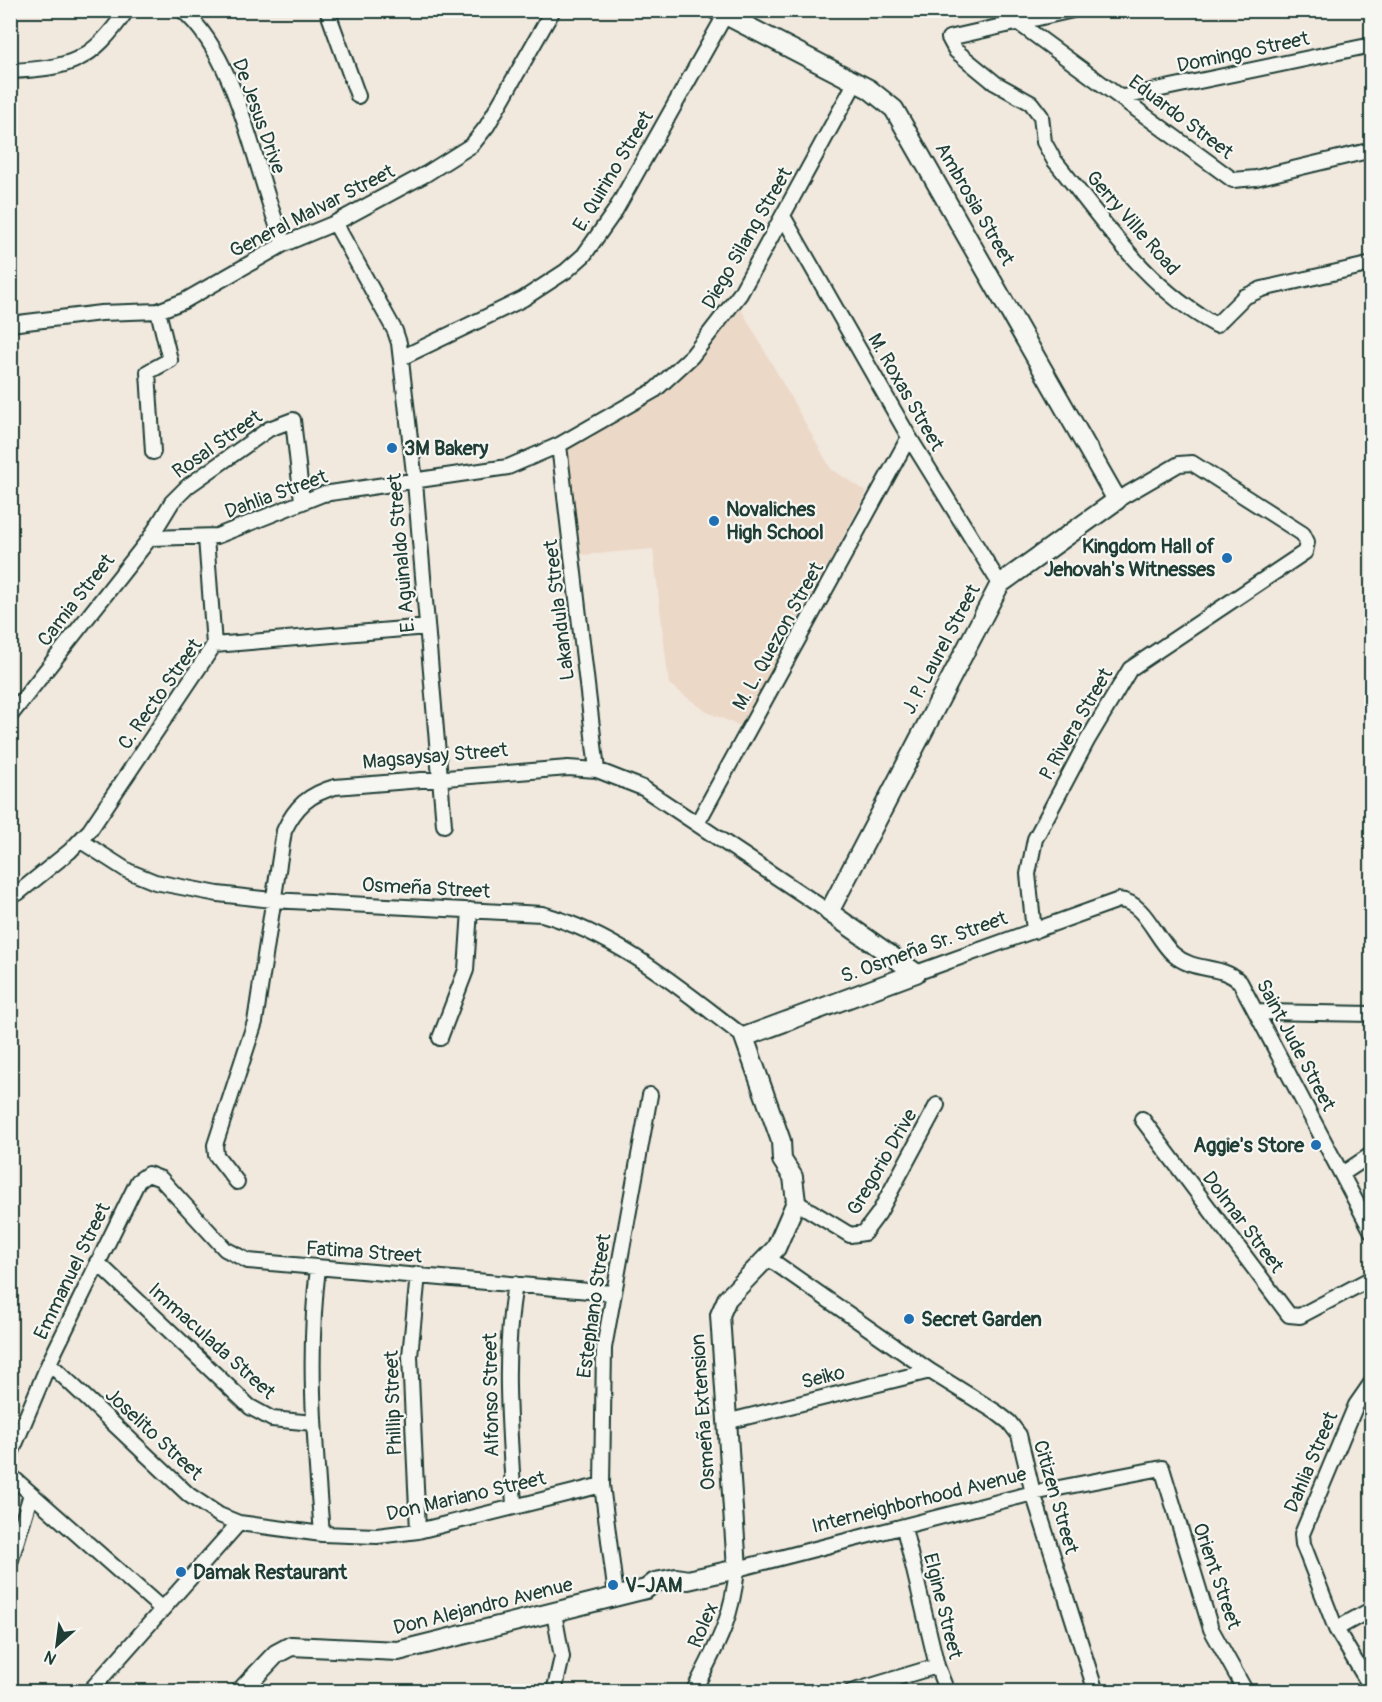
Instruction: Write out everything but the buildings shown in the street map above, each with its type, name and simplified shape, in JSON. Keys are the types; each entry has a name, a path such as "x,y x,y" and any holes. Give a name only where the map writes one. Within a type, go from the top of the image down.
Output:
{"street":[{"path":"10,71 57,67 81,60 98,46 127,10"},
{"name":"De Jesus Drive","path":"182,10 209,42 222,68 239,108 284,244"},
{"path":"327,10 358,96"},
{"name":"General Malvar Street","path":"10,324 101,313 158,311 184,301 284,244 335,223 426,174 472,145 487,126 553,10"},
{"path":"1020,24 1073,10"},
{"name":"Ambrosia Street","path":"720,14 880,96 894,108 1117,500"},
{"name":"E. Quirino Street","path":"401,358 524,299 566,271 584,255 615,211 720,14"},
{"name":"Gerry Ville Road","path":"1020,24 949,38 956,51 995,83 1031,103 1041,116 1044,142 1054,160 1150,277 1190,311 1216,325 1244,297 1262,289 1371,264"},
{"name":"Eduardo Street","path":"1020,24 1123,97 1233,180 1256,178 1371,150"},
{"name":"Domingo Street","path":"1123,97 1371,45"},
{"name":"Diego Silang Street","path":"415,482 508,467 559,445 655,390 692,356 740,294 784,218 855,83"},
{"name":"M. Roxas Street","path":"784,218 909,437 1000,584"},
{"name":"E. Aguinaldo Street","path":"335,223 395,331 401,358 415,482 444,825"},
{"path":"153,452 148,372 170,360 158,311"},
{"name":"Rosal Street","path":"150,538 172,502 188,486 269,429 293,420 302,501"},
{"name":"M. L. Quezon Street","path":"698,822 909,437"},
{"name":"Lakandula Street","path":"559,445 597,770"},
{"name":"J. P. Laurel Street","path":"829,912 1000,584 1117,500 1179,464 1192,463 1304,534 1307,542 1305,552"},
{"name":"Dahlia Street","path":"150,538 206,538 227,532 302,501 339,491 415,482"},
{"name":"Camia Street","path":"10,716 150,538"},
{"path":"206,538 214,645"},
{"name":"P. Rivera Street","path":"1034,931 1028,874 1035,838 1087,741 1130,669 1305,552"},
{"name":"C. Recto Street","path":"18,893 81,841 214,645 427,627"},
{"name":"Magsaysay Street","path":"237,1182 214,1149 255,1022 284,831 297,808 308,798 335,787 568,768 597,770 643,788 698,822 916,973"},
{"name":"Osmeña Street","path":"81,841 128,871 155,882 218,894 272,900 542,914 577,924 632,954 744,1037"},
{"name":"S. Osmeña Sr. Street","path":"744,1037 1119,900"},
{"name":"Saint Jude Street","path":"1119,900 1127,901 1139,909 1158,937 1184,963 1235,977 1257,1012 1371,1232"},
{"path":"440,1038 466,970 470,910"},
{"path":"1257,1012 1371,1014"},
{"name":"Osmeña Extension","path":"737,1569 720,1316 727,1299 768,1258 783,1237 796,1202 791,1170 792,1157 781,1141 744,1037"},
{"name":"Estephano Street","path":"616,1596 602,1485 604,1348 612,1293 650,1095"},
{"name":"Gregorio Drive","path":"796,1202 850,1235 864,1233 879,1213 938,1105"},
{"name":"Dolmar Street","path":"1142,1119 1286,1313 1292,1317 1300,1316 1371,1278"},
{"path":"1342,1174 1371,1155"},
{"name":"Fatima Street","path":"148,1174 162,1179 225,1249 248,1262 418,1274 612,1293"},
{"name":"Emmanuel Street","path":"10,1456 97,1262 138,1181 148,1174"},
{"name":"Citizen Street","path":"768,1258 930,1371 1009,1422 1019,1435 1033,1493 1096,1692"},
{"name":"Immaculada Street","path":"97,1262 250,1407 272,1419 313,1423"},
{"path":"318,1268 310,1340 313,1423 322,1534"},
{"name":"Phillip Street","path":"418,1274 410,1356 418,1531"},
{"name":"Alfonso Street","path":"514,1506 506,1365 507,1337 515,1284"},
{"name":"Joselito Street","path":"50,1363 189,1495 219,1515 239,1523"},
{"name":"Seiko","path":"726,1422 930,1371"},
{"name":"Dahlia Street","path":"1371,1382 1356,1405 1302,1534 1303,1544 1336,1629 1371,1687"},
{"name":"Interneighborhood Avenue","path":"646,1589 657,1592 678,1587 688,1580 904,1528 1033,1493 1162,1468"},
{"name":"Orient Street","path":"1162,1468 1211,1629 1246,1692"},
{"path":"10,1475 162,1609"},
{"name":"Don Mariano Street","path":"239,1523 322,1534 377,1536 418,1531 602,1485"},
{"path":"10,1563 31,1494"},
{"path":"89,1692 239,1523"},
{"name":"Elgine Street","path":"904,1528 937,1666 947,1692"},
{"name":"Rolex","path":"693,1692 723,1632 734,1602 737,1569"},
{"name":"Don Alejandro Avenue","path":"240,1692 284,1648 299,1646 398,1651 646,1589"},
{"path":"1336,1629 1371,1608"},
{"path":"554,1613 562,1657 554,1692"},
{"path":"851,1692 937,1666"}],"shaded area":[{"name":"Novaliches High School","path":"741,309 831,469 867,492 742,727 707,712 669,684 653,549 581,555 568,448 695,361"}],"place":[{"name":"3M Bakery","path":"392,448"},
{"name":"Novaliches High School","path":"714,521"},
{"name":"Kingdom Hall of Jehovah's Witnesses","path":"1227,558"},
{"name":"Aggie's Store","path":"1316,1145"},
{"name":"Secret Garden","path":"909,1319"},
{"name":"Damak Restaurant","path":"181,1572"},
{"name":"V-JAM","path":"613,1585"}]}
